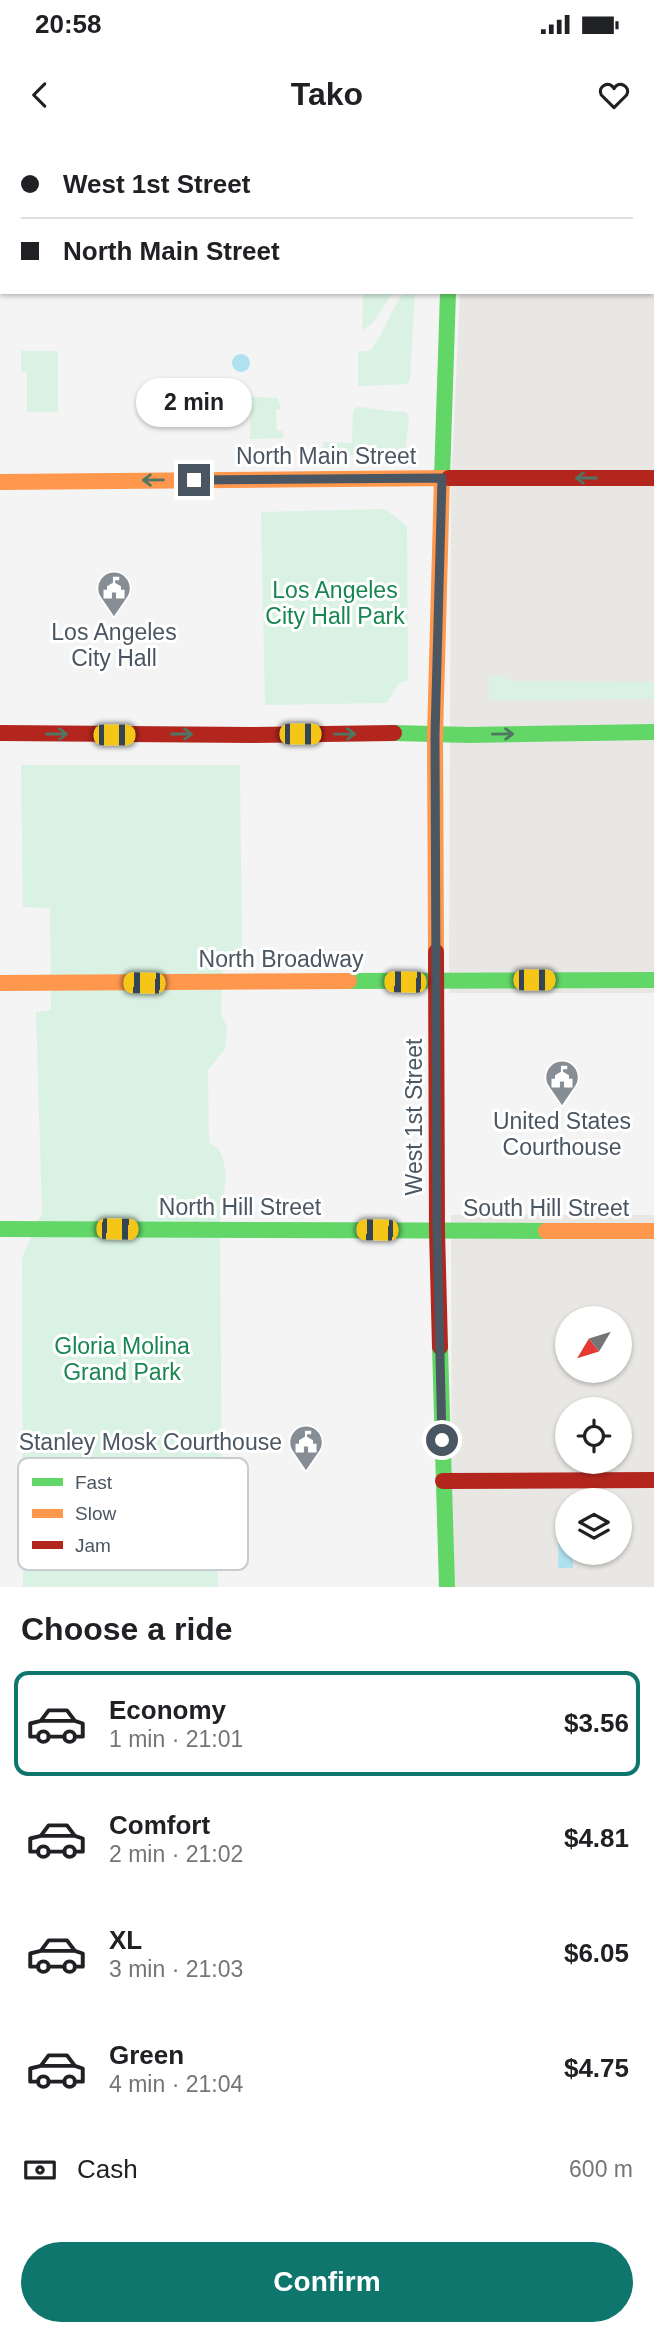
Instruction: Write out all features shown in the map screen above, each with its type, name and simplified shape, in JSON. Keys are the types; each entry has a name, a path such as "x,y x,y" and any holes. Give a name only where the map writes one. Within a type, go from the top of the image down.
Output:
{"main road":[{"name":"West 1st Street","path":"447,1587 437,1231 435,735 449,294"},
{"name":"North Main Street","path":"0,482 654,478"},
{"path":"0,733 435,735 654,732"},
{"name":"North Broadway","path":"0,983 654,980"},
{"name":"North Hill Street","path":"0,1229 242,1228 437,1231"},
{"name":"South Hill Street","path":"437,1231 654,1231"},
{"path":"443,1480 654,1480"}],"shaded area":[{"path":"460,294 654,294 654,993 449,993 451,487"},
{"path":"451,1215 654,1215 654,1587 452,1587"}],"green space":[{"path":"363,294 392,294 372,324 362,330"},
{"path":"403,294 415,294 410,380 407,384 358,386 358,352 371,350"},
{"path":"21,351 58,351 58,412 27,412 27,372 21,371"},
{"path":"251,397 278,398 281,409 276,409 277,431 283,431 283,438 250,439"},
{"path":"357,407 405,412 409,416 406,447 397,455 323,455 323,442 352,443 353,411"},
{"name":"Los Angeles City Hall Park","path":"385,509 407,526 408,680 399,683 387,703 265,705 261,512"},
{"path":"489,676 506,676 507,681 652,682 654,699 489,700"},
{"name":"Gloria Molina Grand Park","path":"21,765 240,765 242,957 223,958 221,1013 227,1028 225,1049 208,1070 209,1142 221,1154 225,1176 220,1204 222,1458 23,1458 22,1258 42,1213 36,1012 51,1010 50,908 23,907"},
{"name":"Gloria Molina Grand Park","path":"23,1570 218,1570 218,1587 23,1587"}],"water":[{"path":"241,354 247,357 250,363 247,369 241,372 235,369 232,363 235,357"},
{"path":"558,1565 573,1565 573,1568 558,1568"}],"traffic: fast":[{"path":"442,478 448,294"},
{"path":"394,733 469,735 654,732"},
{"path":"349,981 654,980"},
{"path":"0,1229 546,1231"},
{"path":"440,1347 447,1587"}],"traffic: slow":[{"path":"436,952 435,735 442,478"},
{"path":"0,482 449,478"},
{"path":"0,983 349,981"},
{"path":"546,1231 654,1231"}],"traffic: jam":[{"path":"449,478 654,478"},
{"path":"0,733 394,733"},
{"path":"436,952 440,1347"},
{"path":"443,1481 654,1480"}],"place":[{"name":"Los Angeles City Hall","path":"114,618"},
{"name":"United States Courthouse","path":"562,1107"},
{"name":"Stanley Mosk Courthouse","path":"306,1472"}],"route":[{"path":"194,480 442,478 435,735 438,956 437,1231 442,1440"}]}
